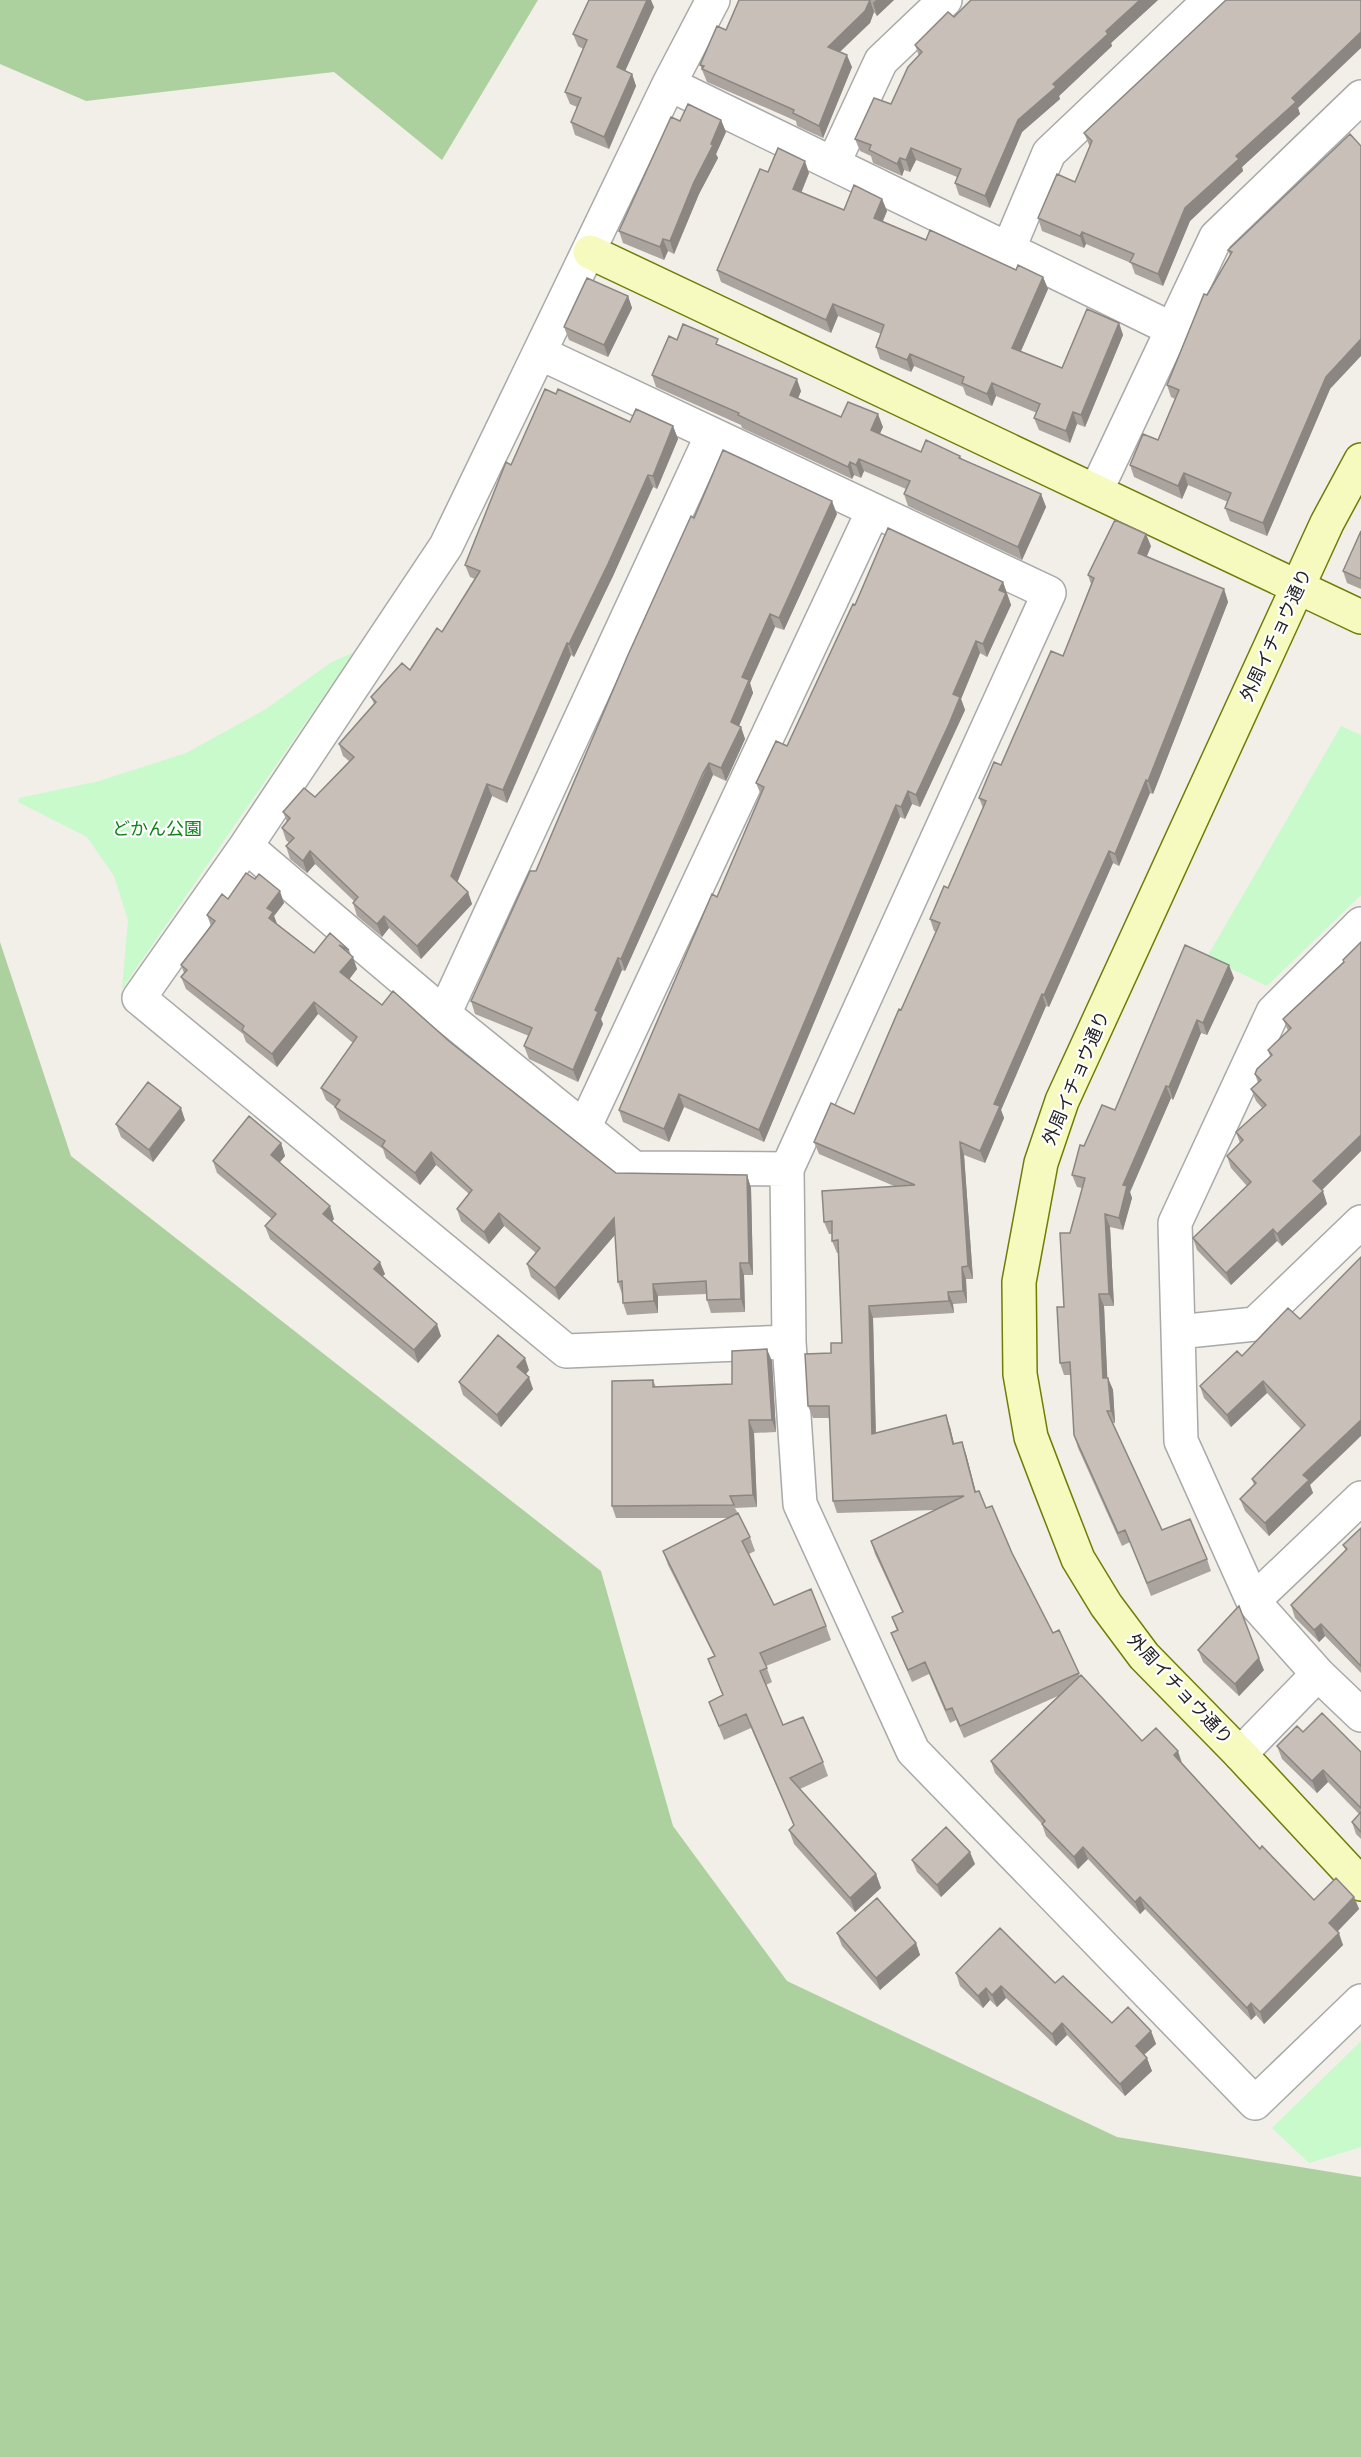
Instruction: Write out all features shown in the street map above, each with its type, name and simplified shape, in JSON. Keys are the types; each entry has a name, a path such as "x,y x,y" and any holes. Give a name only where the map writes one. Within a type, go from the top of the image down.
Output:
{"street":[{"path":"713,0 669,84 590,252 446,546 246,846 139,998 566,1351 789,1342"},
{"path":"833,164 881,61 945,0"},
{"path":"1008,250 1049,153 1210,0"},
{"path":"669,84 1172,329"},
{"path":"1096,491 1216,237 1361,97"},
{"path":"590,252 1361,617"},
{"path":"540,353 1049,593 787,1169 789,1342 800,1504 914,1751 1254,2103 1361,2001"},
{"path":"444,1014 712,435"},
{"name":"外周イチョウ通り","path":"1361,460 1327,523 1062,1101 1041,1163 1019,1282 1020,1374 1031,1437 1078,1558 1106,1605 1144,1656 1240,1754 1361,1884"},
{"path":"584,1128 873,511"},
{"path":"246,846 444,1014 634,1168 787,1169"},
{"path":"1361,924 1273,1012 1175,1223 1181,1441 1253,1601 1318,1674 1361,1715"},
{"path":"1178,1332 1255,1323 1361,1222"},
{"path":"1253,1601 1361,1498"},
{"path":"1240,1754 1318,1674"}],"green space":[{"path":"0,0 538,0 442,160 334,72 86,101 0,64"},
{"name":"どかん公園","path":"354,652 122,989 128,920 114,876 87,837 18,802 19,798 99,781 186,753 266,709 330,663"},
{"path":"1341,726 1361,735 1361,895 1267,986 1207,957"},
{"path":"0,942 71,1156 601,1571 673,1826 787,1981 1117,2137 1361,2177 1361,2457 0,2457"},
{"path":"1361,2041 1361,2147 1309,2163 1272,2128"}],"building":[{"path":"589,0 647,0 617,67 632,74 604,137 571,122 581,98 565,92 587,40 573,34"},
{"path":"739,0 870,0 865,11 828,47 847,55 819,126 793,113 794,110 702,69 704,66 700,65 717,26 726,30"},
{"path":"971,0 1140,0 1106,31 1108,34 1053,84 1056,87 1018,120 985,196 955,183 961,169 911,148 906,160 900,158 897,164 869,150 871,145 855,139 874,98 891,104 908,67 922,52 915,45 948,12 954,17"},
{"path":"1226,0 1361,0 1361,32 1292,98 1296,102 1236,156 1239,159 1185,208 1158,274 1130,262 1134,254 1082,232 1080,236 1038,218 1057,174 1075,182 1092,141 1084,133"},
{"path":"688,104 721,120 711,144 713,145 694,182 670,241 663,239 660,247 619,231 671,117 680,121"},
{"path":"1350,134 1361,146 1361,339 1326,377 1263,523 1225,508 1231,493 1184,473 1178,486 1130,465 1143,434 1158,440 1179,390 1167,385 1204,294 1207,295 1232,252 1228,250"},
{"path":"778,148 805,161 793,189 844,210 854,185 882,199 874,218 926,240 930,230 1016,270 1018,265 1043,277 1012,348 1062,368 1087,309 1119,323 1081,415 1073,412 1066,431 1034,418 1040,404 992,383 987,394 962,383 964,377 910,354 907,360 876,347 884,325 833,304 826,320 717,270 760,169 768,172"},
{"path":"587,278 628,296 604,345 564,327"},
{"path":"683,324 718,339 716,344 797,379 790,395 841,417 848,402 878,414 871,430 921,452 926,440 960,456 959,458 1041,494 1018,547 904,494 910,481 859,459 856,465 850,462 848,467 738,415 739,413 652,375 669,336 677,340"},
{"path":"545,389 556,394 558,389 630,422 636,409 673,426 653,476 648,475 608,564 569,644 567,643 503,790 487,784 451,876 468,892 417,946 384,916 377,924 353,903 358,897 310,851 303,861 286,846 294,838 282,828 290,818 283,812 304,788 315,797 354,757 339,744 376,702 371,697 402,663 410,670 437,628 442,632 480,571 465,565 506,462 511,465"},
{"path":"723,450 832,501 779,618 770,614 742,677 749,680 731,722 741,727 721,768 709,763 703,773 621,959 618,958 595,1010 598,1012 573,1070 524,1046 532,1028 471,1001 530,871 536,871 628,655 691,516 694,518"},
{"path":"1115,520 1146,534 1138,553 1224,589 1148,781 1146,780 1115,854 1109,851 1044,995 1042,994 994,1104 1000,1106 980,1151 960,1142 968,1266 962,1267 963,1291 948,1292 949,1301 869,1306 872,1434 946,1415 953,1444 962,1442 975,1492 979,1491 986,1508 992,1506 1012,1553 1053,1633 1059,1630 1079,1673 960,1726 952,1708 946,1710 925,1662 908,1670 891,1633 898,1630 892,1617 903,1612 871,1541 964,1496 833,1501 829,1406 808,1406 805,1354 831,1353 831,1343 842,1343 838,1240 832,1241 832,1221 824,1222 822,1191 915,1185 814,1142 831,1103 854,1114 899,1009 901,1010 940,923 930,919 944,886 948,888 986,801 979,798 994,762 1001,765 1051,651 1063,656 1094,578 1088,575"},
{"path":"888,528 1003,582 999,590 1006,593 983,644 976,641 953,694 960,697 916,795 908,791 901,807 896,805 759,1130 679,1094 664,1129 619,1110 712,894 717,897 764,787 756,783 776,741 787,746 853,604 855,605"},
{"path":"1361,531 1361,579 1343,571"},
{"path":"246,873 255,879 259,874 280,891 267,908 273,912 269,918 314,953 330,933 349,950 339,945 353,957 340,972 382,1005 393,991 450,1042 616,1173 747,1175 749,1263 740,1263 741,1299 707,1300 706,1281 653,1284 654,1301 623,1303 622,1281 618,1282 614,1218 555,1288 527,1264 540,1248 499,1213 484,1232 457,1209 472,1190 431,1152 415,1173 382,1146 385,1141 335,1107 340,1100 321,1088 357,1037 314,1002 272,1054 242,1030 244,1026 181,977 187,970 181,965 215,921 207,915 222,894 228,899"},
{"path":"1361,942 1361,1135 1313,1181 1323,1191 1277,1234 1273,1229 1226,1273 1193,1238 1251,1182 1227,1156 1243,1140 1236,1132 1266,1105 1251,1089 1261,1080 1255,1074 1257,1069 1272,1055 1268,1050 1291,1028 1283,1019 1344,962 1343,960"},
{"path":"1185,945 1229,965 1203,1023 1197,1020 1169,1087 1166,1086 1123,1185 1127,1186 1119,1218 1105,1214 1109,1294 1099,1294 1103,1378 1108,1378 1111,1411 1107,1411 1162,1530 1190,1519 1207,1559 1147,1583 1125,1530 1118,1533 1074,1435 1070,1362 1060,1363 1057,1307 1064,1307 1060,1233 1070,1233 1085,1178 1072,1175 1080,1145 1084,1146 1102,1105 1115,1110"},
{"path":"148,1082 181,1108 149,1150 116,1124"},
{"path":"249,1116 281,1143 271,1155 330,1206 323,1214 380,1262 374,1269 437,1324 414,1350 265,1226 276,1214 213,1161"},
{"path":"1361,1257 1361,1420 1303,1475 1309,1480 1265,1523 1240,1499 1256,1483 1252,1479 1305,1425 1263,1381 1227,1415 1200,1386 1237,1351 1242,1356 1288,1308 1300,1319"},
{"path":"498,1335 525,1358 517,1367 529,1377 497,1415 459,1382"},
{"path":"767,1349 772,1420 749,1420 753,1495 730,1496 734,1505 612,1506 612,1381 653,1380 653,1387 732,1384 732,1351"},
{"path":"738,1513 750,1537 742,1541 774,1605 811,1589 826,1626 760,1653 767,1668 760,1671 783,1725 803,1717 823,1762 790,1778 876,1874 850,1898 789,1830 794,1825 746,1714 719,1726 709,1702 723,1695 708,1659 715,1656 663,1551"},
{"path":"1361,1528 1361,1666 1321,1624 1314,1630 1291,1605 1347,1549 1343,1545"},
{"path":"1239,1606 1259,1658 1235,1684 1198,1650"},
{"path":"1081,1675 1142,1741 1156,1728 1178,1751 1174,1755 1260,1849 1262,1846 1314,1900 1336,1878 1354,1897 1329,1923 1339,1933 1260,2012 1251,2003 1247,2008 1140,1897 1135,1902 1083,1847 1074,1857 1042,1824 1045,1821 991,1761"},
{"path":"1322,1713 1361,1752 1361,1808 1323,1770 1312,1781 1277,1746 1297,1726 1303,1732"},
{"path":"1361,1812 1361,1832 1352,1822"},
{"path":"946,1827 970,1852 937,1885 912,1860"},
{"path":"877,1898 916,1943 876,1978 837,1933"},
{"path":"1000,1928 1055,1983 1063,1976 1112,2023 1128,2007 1151,2031 1136,2046 1147,2058 1120,2084 1062,2023 1052,2034 1001,1986 992,1995 986,1988 978,1996 956,1973"}]}
